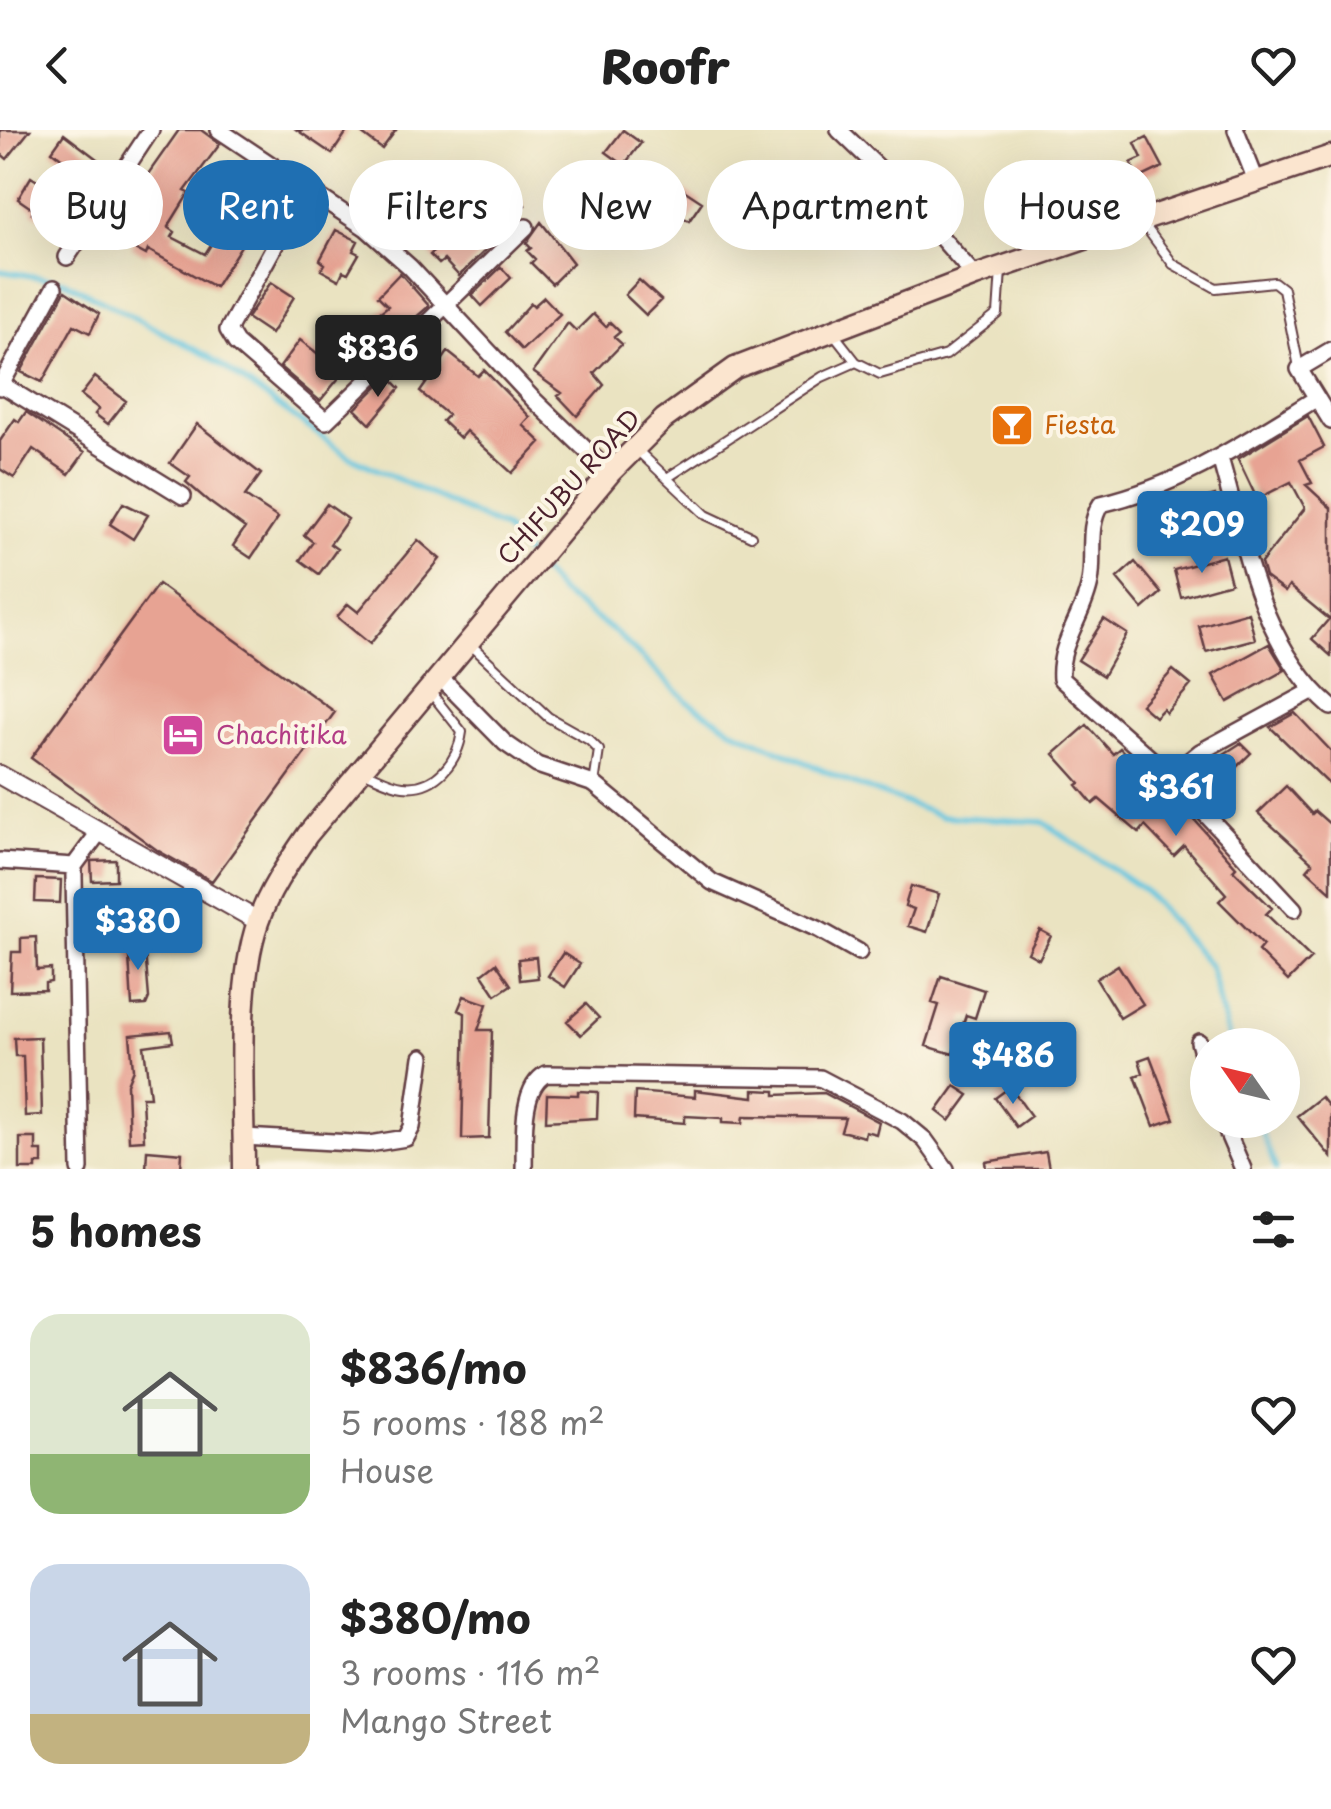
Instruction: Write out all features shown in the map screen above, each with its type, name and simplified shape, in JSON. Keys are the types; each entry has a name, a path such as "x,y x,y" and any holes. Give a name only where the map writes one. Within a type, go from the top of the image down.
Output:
{"main road":[{"name":"CHIFUBU ROAD","path":"1156,217 1331,156"},
{"name":"CHIFUBU ROAD","path":"244,1169 247,983 258,921 298,848 610,473 664,419 735,368 975,276 1057,250"}],"street":[{"path":"67,257 151,130"},
{"path":"219,130 262,160"},
{"path":"839,130 888,178 975,276"},
{"path":"1236,130 1256,183"},
{"path":"329,205 366,228 446,304 532,399 610,473"},
{"path":"273,250 228,330 311,412 326,420 526,227"},
{"path":"54,288 2,378 183,496"},
{"path":"1331,350 1299,368 1331,422"},
{"path":"1294,909 1170,776 1061,679 1060,660 1090,583 1093,516 1101,504 1166,486 1317,398"},
{"path":"1220,458 1258,594 1312,691 1331,707"},
{"path":"435,685 537,766 594,784 712,882 858,952"},
{"path":"1170,776 1244,726 1312,691"},
{"path":"0,775 258,921"},
{"path":"80,1169 74,866 100,832"},
{"path":"0,861 74,866"},
{"path":"244,1136 369,1144 406,1138 412,1127 422,1057"},
{"path":"524,1169 530,1092 536,1079 546,1074 833,1081 902,1121 925,1140 946,1169"},
{"path":"1230,1138 1243,1169"}],"lane":[{"path":"1156,241 1173,264 1216,288 1274,282 1283,289 1299,368"},
{"path":"831,331 856,362 880,374 946,356 998,314 1002,268"},
{"path":"670,476 822,377 856,362"},
{"path":"634,448 670,476 706,515 751,536"},
{"path":"468,642 548,718 590,740 598,750 594,784"},
{"path":"361,771 401,786 425,785 446,769 460,751 462,732 435,685"}],"building":[{"path":"0,130 30,130 7,159 0,153"},
{"path":"179,130 201,130 220,144 208,160 183,160 183,203 168,227 175,232 172,237 183,243 183,250 205,254 208,250 238,250 215,287 148,250 163,250 163,160 158,160"},
{"path":"297,130 348,130 332,154"},
{"path":"357,130 396,130 382,149"},
{"path":"623,130 641,143 628,160 617,160 606,152"},
{"path":"64,134 97,159 64,160 52,151"},
{"path":"1147,137 1163,167 1156,170 1156,160 1138,160 1142,158 1135,143"},
{"path":"30,179 30,207 18,199"},
{"path":"687,192 702,202 687,220"},
{"path":"541,222 543,250 563,250 573,263 552,284 531,263 535,259 527,251 531,248 526,243"},
{"path":"336,230 349,236 349,250 359,254 339,280 321,270 325,264 320,260 329,250"},
{"path":"435,250 486,250 459,276 444,260 439,264 430,255"},
{"path":"501,267 511,278 482,306 472,295"},
{"path":"400,273 429,306 391,339 374,317 388,306 378,296"},
{"path":"639,280 661,300 646,315 625,295"},
{"path":"271,282 294,297 271,334 247,318"},
{"path":"65,291 99,314 90,333 74,325 42,382 21,372"},
{"path":"544,297 560,314 522,350 505,332 531,303 534,306"},
{"path":"593,314 606,327 610,322 620,332 614,337 622,344 594,373 604,385 577,416 558,396 562,393 533,372 568,323 576,331"},
{"path":"300,340 343,373 320,401 280,367"},
{"path":"448,352 478,376 484,370 530,417 523,425 541,442 512,473 466,431 460,438 442,421 448,415 420,392"},
{"path":"388,376 400,388 370,424 355,409"},
{"path":"95,377 126,401 108,424 95,414 99,409 81,395"},
{"path":"26,412 85,452 69,474 33,449 14,478 0,469 0,441 15,419 19,422"},
{"path":"1308,416 1324,447 1300,460 1312,483 1306,485 1331,508 1331,656 1312,639 1329,619 1289,586 1285,592 1265,577 1261,563 1305,508 1291,482 1257,499 1238,459"},
{"path":"197,424 261,474 245,496 278,518 251,558 233,546 245,528 186,482 190,477 170,463"},
{"path":"1215,495 1222,522 1173,536 1166,509"},
{"path":"123,503 148,515 133,539 110,524"},
{"path":"327,504 348,519 330,544 337,549 319,574 300,560 313,542 304,535"},
{"path":"418,540 440,559 370,644 337,617 348,604 358,612"},
{"path":"1224,556 1231,583 1181,597 1174,570"},
{"path":"1135,562 1161,593 1143,609 1117,578"},
{"name":"Chachitika","path":"158,584 335,712 212,881 157,850 31,758"},
{"path":"1248,612 1255,639 1206,652 1199,626"},
{"path":"1104,619 1127,634 1103,676 1078,660"},
{"path":"1269,644 1285,670 1228,702 1213,675"},
{"path":"1173,670 1191,685 1166,713 1163,709 1155,717 1141,705"},
{"path":"1295,713 1331,751 1331,786 1270,727"},
{"path":"1087,725 1113,754 1120,748 1136,767 1131,772 1179,813 1184,808 1236,867 1233,870 1272,908 1266,914 1311,958 1288,981 1258,951 1263,945 1219,901 1226,894 1184,846 1174,856 1145,826 1139,833 1099,799 1093,804 1077,785 1080,783 1054,754"},
{"path":"1241,743 1251,753 1219,784 1202,768"},
{"path":"1286,786 1312,814 1315,811 1331,825 1331,892 1307,870 1313,863 1258,813"},
{"path":"116,860 116,880 92,881 91,861"},
{"path":"36,879 61,880 60,903 35,902"},
{"path":"911,886 939,894 927,932 908,926 914,909 905,906"},
{"path":"1040,930 1051,936 1039,959 1028,953"},
{"path":"36,937 37,970 51,969 51,982 45,983 45,990 10,991 12,952 21,952 21,938"},
{"path":"144,939 149,998 146,1005 132,1006 128,940"},
{"path":"563,953 580,964 565,987 548,976"},
{"path":"536,957 538,978 520,980 518,959"},
{"path":"496,963 511,985 496,995 482,974"},
{"path":"1118,965 1143,1004 1120,1018 1096,979"},
{"path":"941,976 984,990 975,1018 966,1015 953,1054 926,1046 939,1005 932,1003"},
{"path":"464,996 487,1004 478,1030 492,1030 489,1138 462,1139 465,1013 458,1010"},
{"path":"586,1004 599,1018 581,1035 567,1021"},
{"path":"171,1031 173,1042 144,1046 150,1097 142,1097 144,1140 129,1141 127,1084 133,1069 130,1035"},
{"path":"40,1037 42,1115 25,1116 23,1056 15,1056 14,1038"},
{"path":"1150,1056 1174,1119 1154,1126 1135,1076 1143,1073 1139,1060"},
{"path":"955,1086 969,1095 950,1121 937,1111"},
{"path":"1010,1087 1031,1116 1016,1127 995,1098"},
{"path":"695,1090 754,1097 754,1090 775,1091 775,1095 824,1093 879,1122 876,1134 865,1131 864,1137 841,1131 845,1118 744,1116 743,1123 685,1116 685,1123 634,1119 635,1092 695,1097"},
{"path":"578,1091 598,1092 597,1118 546,1121 547,1094 578,1095"},
{"path":"1321,1097 1331,1109 1331,1157 1300,1120 1300,1114"},
{"path":"20,1138 36,1138 42,1164 36,1164 36,1169 20,1169"},
{"path":"147,1150 182,1153 181,1169 146,1169"},
{"path":"1046,1152 1049,1169 987,1169 986,1162"}],"waterway":[{"path":"0,271 64,281 208,356 350,457 503,528 531,560"},
{"path":"538,568 559,592 616,633 687,701 735,731 849,782 941,816 1043,822 1145,891 1210,966 1226,1028"},
{"path":"1264,1138 1276,1169"}],"place":[{"name":"Fiesta","path":"1012,425"},
{"name":"Chachitika","path":"183,735"}]}
